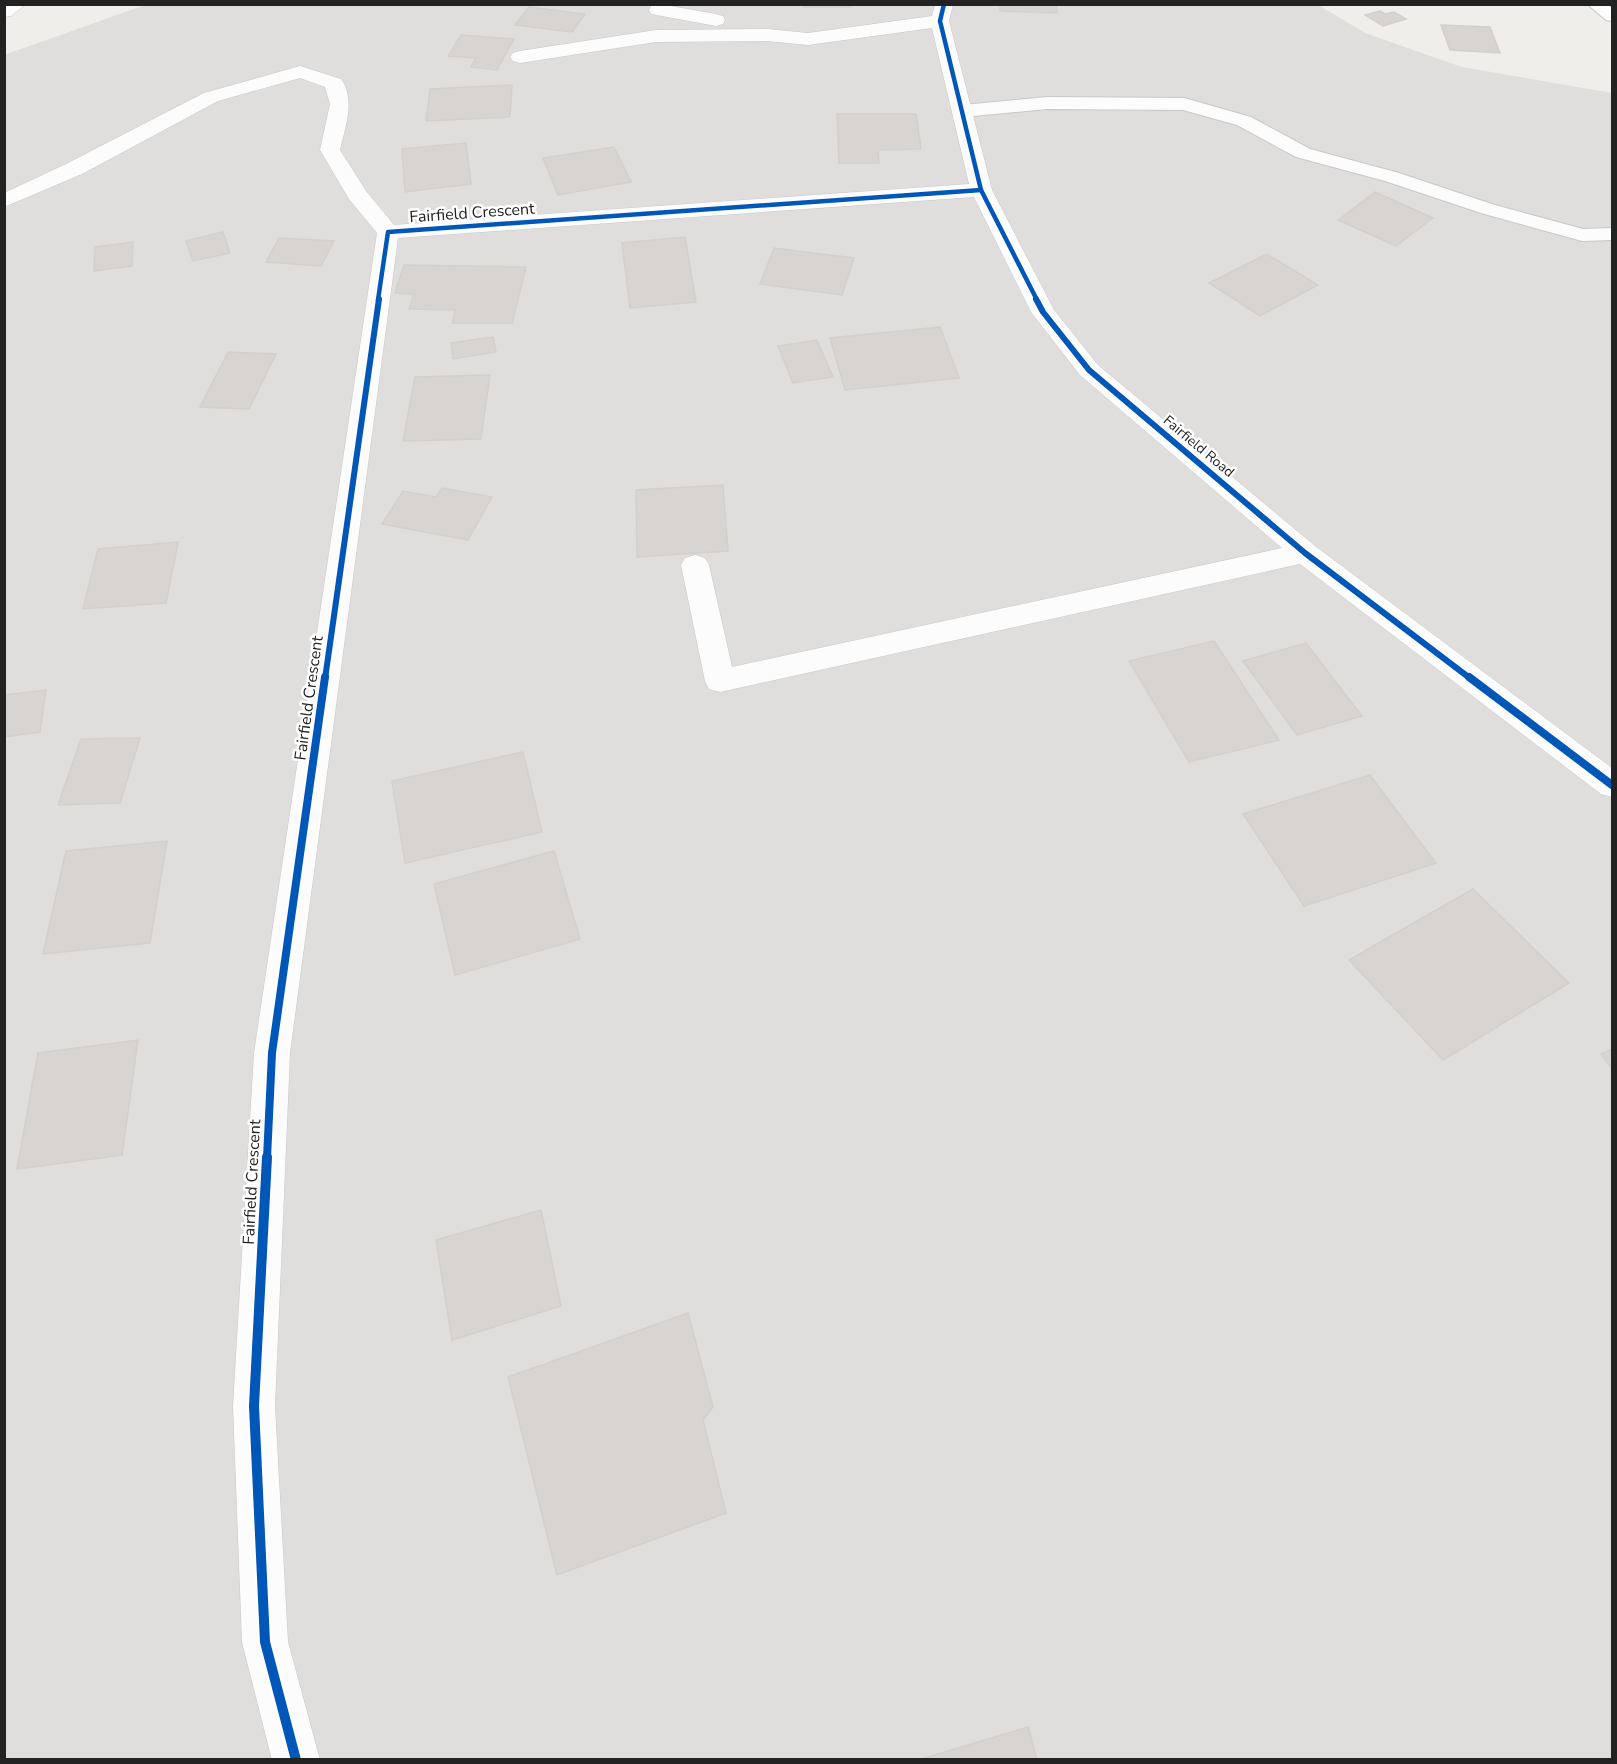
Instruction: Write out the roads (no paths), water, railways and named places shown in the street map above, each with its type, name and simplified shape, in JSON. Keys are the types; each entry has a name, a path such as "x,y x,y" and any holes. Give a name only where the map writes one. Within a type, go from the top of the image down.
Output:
{"street":[{"path":"4,12 17,4"},
{"path":"658,10 717,21 767,35"},
{"path":"520,57 656,36 767,35 808,39 942,13"},
{"name":"Fairfield Road","path":"942,13 981,190 1042,312 1089,370 1305,553 1612,785"},
{"path":"4,201 74,169 211,97 300,72 334,83 340,104 330,150 357,194 388,232"},
{"name":"Fairfield Crescent","path":"296,1760 265,1642 254,1406 272,1053 388,232 981,190"},
{"path":"695,565 720,681 1305,553"}],"lane":[{"path":"1595,4 1612,16"},
{"path":"963,111 1047,103 1184,104 1244,121 1303,153 1392,177 1582,235 1612,234"}]}
